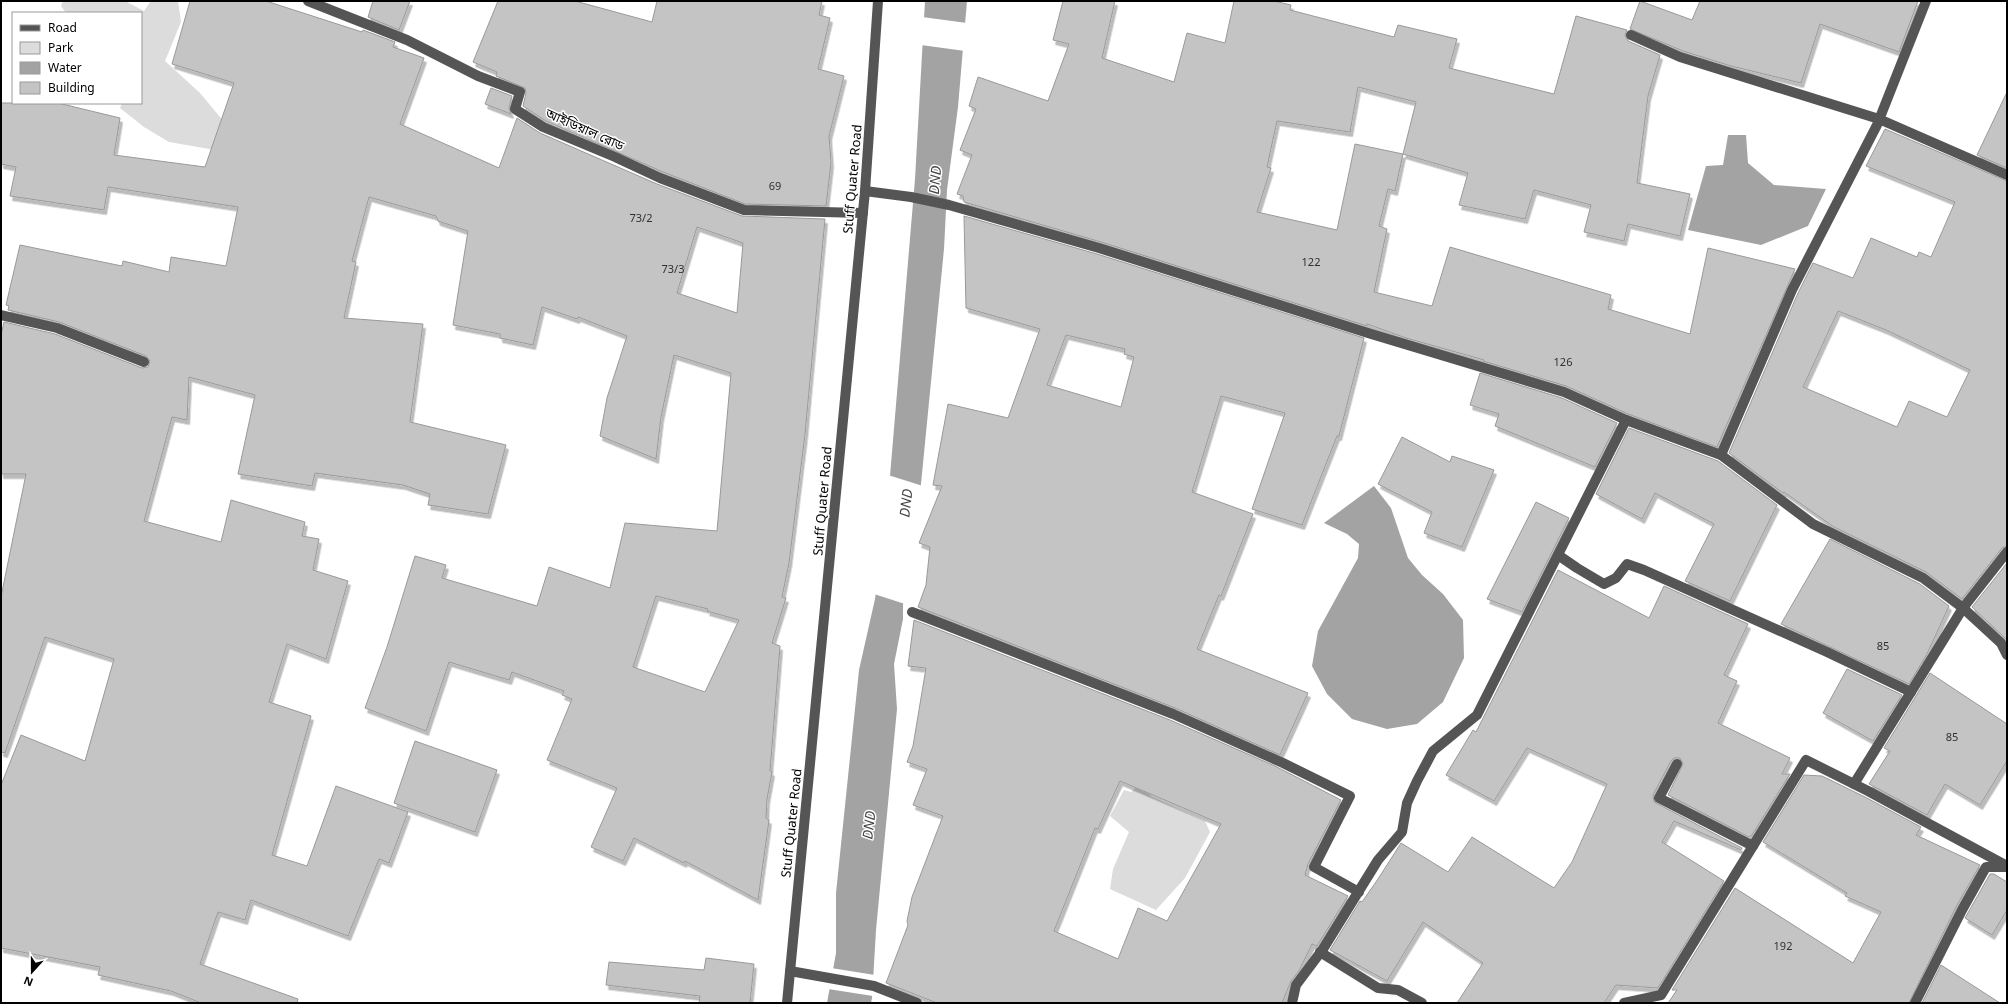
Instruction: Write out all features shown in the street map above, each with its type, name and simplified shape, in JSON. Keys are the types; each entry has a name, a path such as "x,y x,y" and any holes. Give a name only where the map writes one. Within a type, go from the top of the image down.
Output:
{"street":[{"name":"আইডিয়াল রোড","path":"308,1 406,40 478,76 520,92 515,109 543,127 674,184 744,210 863,213"},
{"name":"Stuff Quater Road","path":"787,1003 865,191 878,1"},
{"path":"1720,455 1792,290 1879,119 1926,1"},
{"path":"1631,35 1680,57 1879,119 2007,175"},
{"path":"865,191 911,197 948,205 1099,248 1564,392 1626,420 1720,455 1813,524 1923,578 1962,608 2000,643 2007,655"},
{"path":"1,315 57,328 144,362"},
{"path":"1292,1003 1296,985 1320,952 1378,860 1402,832 1408,803 1417,781 1434,751 1477,715 1626,420"},
{"path":"1854,784 1962,608 2007,552"},
{"path":"1558,554 1577,568 1604,584 1616,578 1627,564 1644,570 1827,652 1911,692"},
{"path":"912,612 1173,714 1283,763 1350,796 1314,867 1359,892"},
{"path":"1624,1003 1661,995 1806,760 1854,784 2007,867"},
{"path":"1677,764 1659,798 1753,846"},
{"path":"1916,1003 1962,910 1986,868 2007,867"},
{"path":"1320,952 1378,988 1398,990 1422,1003"},
{"path":"790,971 874,986 917,1003"}],"green space":[{"path":"63,1 125,1 144,11 151,1 178,1 181,22 165,61 200,93 235,135 215,150 169,142 144,127 120,108 122,104 142,104 142,12 65,12 61,6"},
{"path":"1144,780 1154,784 1150,796 1205,821 1210,832 1185,878 1156,910 1110,889 1113,869 1129,832 1110,816 1124,790 1131,792"}],"water":[{"name":"DND","path":"925,1 967,1 958,107 947,190 944,249 921,484 903,605 903,619 894,664 897,709 876,930 872,998 871,1003 827,1003 836,953 836,893 859,670 875,599 890,476 915,179"},
{"path":"1728,135 1746,135 1748,163 1774,185 1826,189 1808,226 1761,245 1688,230 1706,166 1723,165"},
{"path":"1374,486 1391,508 1408,558 1422,575 1443,594 1463,620 1464,658 1443,702 1417,724 1387,729 1352,719 1327,694 1312,666 1318,631 1358,558 1359,544 1347,534 1324,523"}],"pier":[{"path":"922,17 967,23 965,51 921,45"},
{"path":"888,475 923,486 905,604 874,594"},
{"path":"831,968 875,975 873,996 828,989"}],"building":[{"path":"190,1 266,1 362,32 363,30 395,42 393,47 424,58 400,124 499,168 517,118 540,133 657,184 742,216 825,219 805,434 789,563 782,597 786,598 772,643 780,646 770,771 772,772 767,799 766,818 769,820 758,900 685,861 684,863 634,838 623,861 591,847 617,788 547,760 572,699 562,695 564,691 512,672 509,680 449,662 426,731 365,708 387,647 415,556 446,565 442,578 537,606 549,567 610,588 625,523 717,531 731,373 674,355 661,417 656,459 600,436 607,398 627,336 578,317 577,319 542,307 533,345 500,338 500,334 453,325 468,231 438,221 436,216 369,197 352,261 356,262 344,318 423,324 410,422 506,445 488,514 428,505 430,494 403,485 315,473 312,486 238,474 255,395 189,377 187,420 172,417 144,521 221,542 231,500 305,522 302,536 319,539 313,570 348,581 326,659 287,644 269,702 311,716 272,855 307,866 336,786 408,812 389,863 379,859 348,936 251,900 245,920 218,912 200,964 298,999 297,1003 201,1003 171,991 98,975 100,967 1,948 1,785 21,735 85,761 114,659 45,637 5,753 1,752 1,597 26,474 1,474 1,335 4,322 55,334 142,368 148,367 150,361 146,356 59,322 8,310 9,306 6,305 20,245 122,266 123,261 169,272 171,257 226,266 238,207 108,187 104,210 10,196 16,167 1,164 1,103 62,104 120,118 114,155 205,167 234,83 172,64","holes":["697,227 743,243 737,313 677,293","656,596 708,609 707,611 739,620 705,692 633,667"]},
{"path":"373,1 410,1 399,30 368,17"},
{"path":"498,1 575,1 652,22 657,1 822,1 819,15 830,18 818,69 844,76 829,136 831,163 826,206 745,204 663,172 546,121 523,106 526,93 525,88 496,76 497,72 473,62"},
{"path":"1063,1 1115,1 1102,58 1174,82 1187,33 1225,43 1234,1 1274,1 1291,5 1290,10 1394,37 1398,25 1457,39 1449,68 1554,94 1576,16 1627,30 1625,35 1628,41 1660,55 1648,96 1637,183 1690,194 1680,236 1628,224 1624,241 1584,232 1591,205 1534,190 1525,219 1459,205 1468,173 1403,154 1395,191 1388,189 1379,226 1387,229 1374,292 1432,306 1450,247 1611,295 1608,309 1690,334 1708,248 1795,269 1717,447 1628,414 1566,386 1483,361 1484,360 1406,338 1367,324 1367,326 1101,242 964,202 963,196 957,194 972,155 960,150 976,109 969,106 978,77 1048,101 1069,44 1053,40","holes":["1358,87 1416,102 1403,154 1355,144 1337,230 1257,212 1271,168 1267,167 1277,121 1350,132"]},
{"path":"1640,1 1692,20 1700,1 1918,1 1899,52 1820,24 1801,83 1731,66 1683,51 1630,29"},
{"path":"491,88 512,96 509,108 511,114 485,104"},
{"path":"2007,92 2007,168 1977,155"},
{"path":"1885,129 2007,181 2007,546 2002,548 1962,599 1926,572 1834,527 1784,492 1783,493 1729,453 1798,293 1813,263 1853,278 1871,238 1917,257 1919,252 1931,257 1955,202 1866,166","holes":["1838,311 1886,330 1970,370 1947,417 1909,401 1897,427 1803,387"]},
{"path":"964,216 1097,254 1364,338 1339,436 1337,436 1302,525 1252,509 1285,413 1221,396 1192,492 1253,514 1221,596 1219,595 1197,649 1308,693 1280,755 1175,708 918,607 926,585 930,547 919,543 942,486 933,485 948,404 1008,418 1040,329 966,308","holes":["1066,335 1125,349 1124,354 1134,357 1121,407 1047,385"]},
{"path":"1480,373 1562,398 1617,423 1595,467 1495,426 1499,414 1470,405"},
{"path":"1629,428 1718,461 1777,505 1730,601 1685,581 1714,524 1655,493 1642,519 1596,494"},
{"path":"1402,437 1450,462 1452,456 1494,470 1462,547 1424,533 1432,512 1378,484"},
{"path":"1536,502 1569,518 1522,612 1487,599"},
{"path":"1830,539 1920,584 1949,606 1927,654 1909,684 1781,624"},
{"path":"2007,563 2007,640 1972,607"},
{"path":"1558,570 1649,618 1664,586 1748,624 1724,675 1737,681 1718,723 1790,758 1782,774 1790,774 1752,835 1749,837 1668,795 1683,764 1680,758 1674,758 1671,761 1653,795 1654,802 1742,848 1741,850 1674,821 1662,842 1724,881 1658,988 1616,985 1604,1003 1457,1003 1483,963 1423,922 1387,981 1330,950 1360,901 1362,902 1401,843 1448,872 1472,837 1554,888 1572,862 1607,784 1527,748 1494,801 1446,775 1473,730 1476,732"},
{"path":"914,620 1170,720 1275,766 1341,800 1308,864 1305,875 1348,896 1317,946 1312,944 1299,971 1291,981 1282,1003 937,1003 886,983 908,925 907,921 912,897 943,816 913,805 927,769 907,762 913,746 926,668 908,666","holes":["1120,781 1221,824 1167,921 1138,908 1118,959 1054,931 1095,828 1098,829"]},
{"path":"1847,669 1902,695 1873,741 1823,713"},
{"path":"1930,673 2007,724 2007,761 1980,805 1945,784 1927,815 1869,784 1890,751 1884,748"},
{"path":"415,741 497,770 475,832 394,803"},
{"path":"1804,775 1822,776 1865,797 1921,827 1916,835 1980,865 1956,907 1909,1003 1668,1003 1677,990 1672,990 1735,888 1853,963 1881,912 1845,896 1847,893 1763,842"},
{"path":"1990,874 1994,874 2007,882 2007,910 1992,935 1965,918"},
{"path":"706,958 754,964 750,1003 699,1003 700,996 606,985 609,962 704,970"},
{"path":"1941,965 2000,1003 1922,1003"}]}
